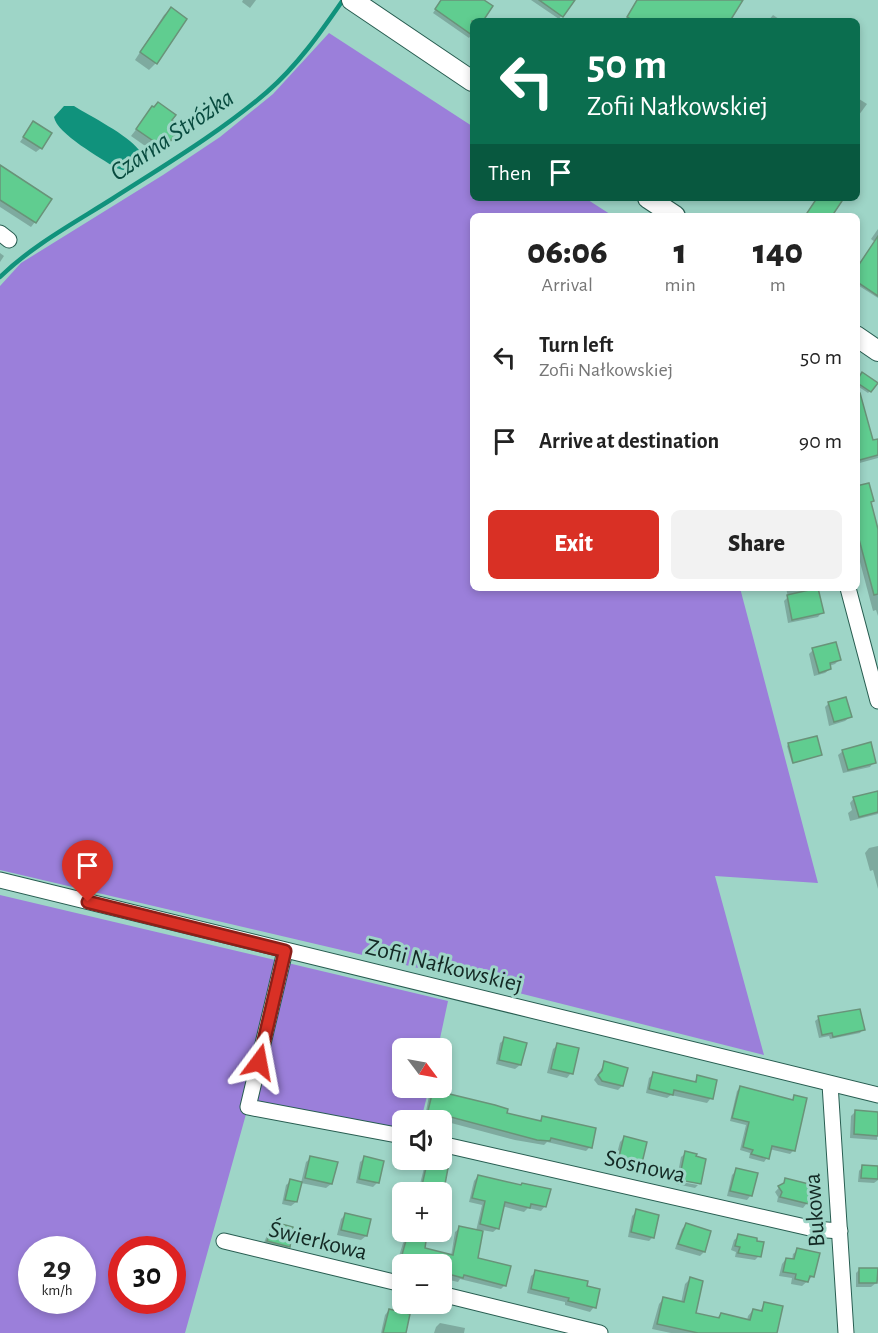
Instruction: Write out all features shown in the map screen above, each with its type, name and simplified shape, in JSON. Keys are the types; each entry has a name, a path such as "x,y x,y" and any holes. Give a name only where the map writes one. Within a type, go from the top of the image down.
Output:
{"street":[{"path":"355,2 470,80"},
{"path":"652,201 670,213"},
{"path":"860,339 878,351"},
{"path":"849,591 878,701"},
{"name":"Zofii Nałkowskiej","path":"0,880 878,1095"},
{"path":"285,951 248,1107 392,1134"},
{"name":"Bukowa","path":"830,1084 846,1333"},
{"name":"Sosnowa","path":"452,1147 814,1229 840,1231"},
{"name":"Świerkowa","path":"224,1241 392,1282"},
{"path":"452,1297 600,1333"}],"shaded area":[{"path":"329,33 470,125 470,201 590,201 608,213 470,213 470,591 741,591 818,883 715,876 764,1055 448,975 0,870 0,286 21,263 220,137 273,94"},
{"path":"64,106 74,106 134,144 142,157 141,164 123,170 116,168 71,138 57,124 54,117"},
{"path":"0,895 448,1001 440,1038 392,1038 392,1098 426,1098 424,1110 392,1110 392,1134 248,1107 185,1333 0,1333"}],"building":[{"path":"441,0 484,0 493,6 485,18 470,18 470,34 435,9"},
{"path":"539,0 575,0 563,17"},
{"path":"637,0 743,0 732,18 627,17"},
{"path":"171,7 187,19 157,64 140,52"},
{"path":"158,102 176,115 172,120 181,126 165,149 136,129 152,106 154,107"},
{"path":"33,121 52,133 42,149 23,137"},
{"path":"0,165 52,199 36,223 0,200"},
{"path":"815,201 842,201 834,213 807,213"},
{"path":"878,236 878,296 860,284 860,263"},
{"path":"862,372 878,383 871,392 860,385"},
{"path":"860,393 873,440 878,439 878,455 860,460"},
{"path":"869,483 878,529 878,594 874,595 860,543 860,485"},
{"path":"819,591 824,613 792,620 787,595"},
{"path":"836,642 841,660 830,663 831,669 819,673 812,648"},
{"path":"846,697 852,717 834,722 828,702"},
{"path":"817,736 822,755 793,763 788,743"},
{"path":"871,742 876,763 848,770 842,750"},
{"path":"878,791 878,812 859,817 853,797"},
{"path":"860,1009 865,1030 833,1037 832,1033 822,1035 818,1016"},
{"path":"504,1037 527,1043 521,1065 499,1060"},
{"path":"557,1043 579,1048 573,1074 551,1069"},
{"path":"604,1061 628,1068 623,1086 602,1081 598,1075 602,1071"},
{"path":"653,1072 696,1082 697,1075 717,1080 713,1099 674,1090 673,1095 649,1089"},
{"path":"740,1086 793,1100 794,1095 807,1098 795,1151 772,1146 769,1159 751,1154 753,1150 743,1147 749,1122 732,1118"},
{"path":"452,1095 495,1105 508,1109 507,1113 541,1121 542,1116 596,1128 592,1148 551,1138 550,1141 537,1140 452,1117 452,1110 428,1110 431,1098 452,1098"},
{"path":"855,1110 878,1112 878,1136 854,1134"},
{"path":"624,1136 647,1142 642,1163 619,1157"},
{"path":"685,1151 706,1159 701,1184 679,1180"},
{"path":"310,1156 338,1162 332,1184 305,1178"},
{"path":"364,1156 384,1161 379,1183 359,1179"},
{"path":"862,1165 878,1166 878,1179 861,1178"},
{"path":"736,1168 758,1173 752,1196 730,1191"},
{"path":"425,1170 448,1170 445,1182 423,1182"},
{"path":"478,1175 551,1189 546,1207 531,1204 530,1208 505,1202 499,1229 480,1224 485,1201 472,1198"},
{"path":"785,1178 813,1185 809,1204 780,1197 782,1192 778,1186 784,1183"},
{"path":"290,1179 302,1182 297,1202 285,1200"},
{"path":"636,1209 659,1215 654,1238 631,1232"},
{"path":"345,1213 371,1219 367,1236 341,1230"},
{"path":"274,1222 293,1227 290,1247 267,1241"},
{"path":"686,1223 711,1231 705,1252 678,1244"},
{"path":"459,1226 483,1231 478,1258 511,1266 506,1286 464,1275 463,1278 452,1275 453,1255"},
{"path":"738,1234 764,1242 761,1257 738,1253 740,1247 735,1246"},
{"path":"406,1242 426,1242 425,1248 449,1254 402,1254"},
{"path":"797,1248 820,1253 814,1277 810,1276 808,1282 795,1279 796,1274 783,1272 786,1258 794,1259"},
{"path":"859,1268 878,1268 877,1283 859,1283"},
{"path":"535,1270 588,1281 587,1286 600,1289 596,1308 568,1301 569,1298 531,1289"},
{"path":"690,1277 703,1281 696,1313 719,1318 721,1313 750,1320 753,1309 762,1311 764,1302 783,1306 777,1333 698,1333 657,1324 663,1297 684,1302"},
{"path":"389,1309 392,1310 392,1314 410,1314 406,1333 383,1333"}],"waterway":[{"name":"Czarna Stróżka","path":"0,277 40,245 191,148 249,107 278,82 298,60 343,0"}],"route":[{"path":"88,902 285,951 259,1062"}]}
